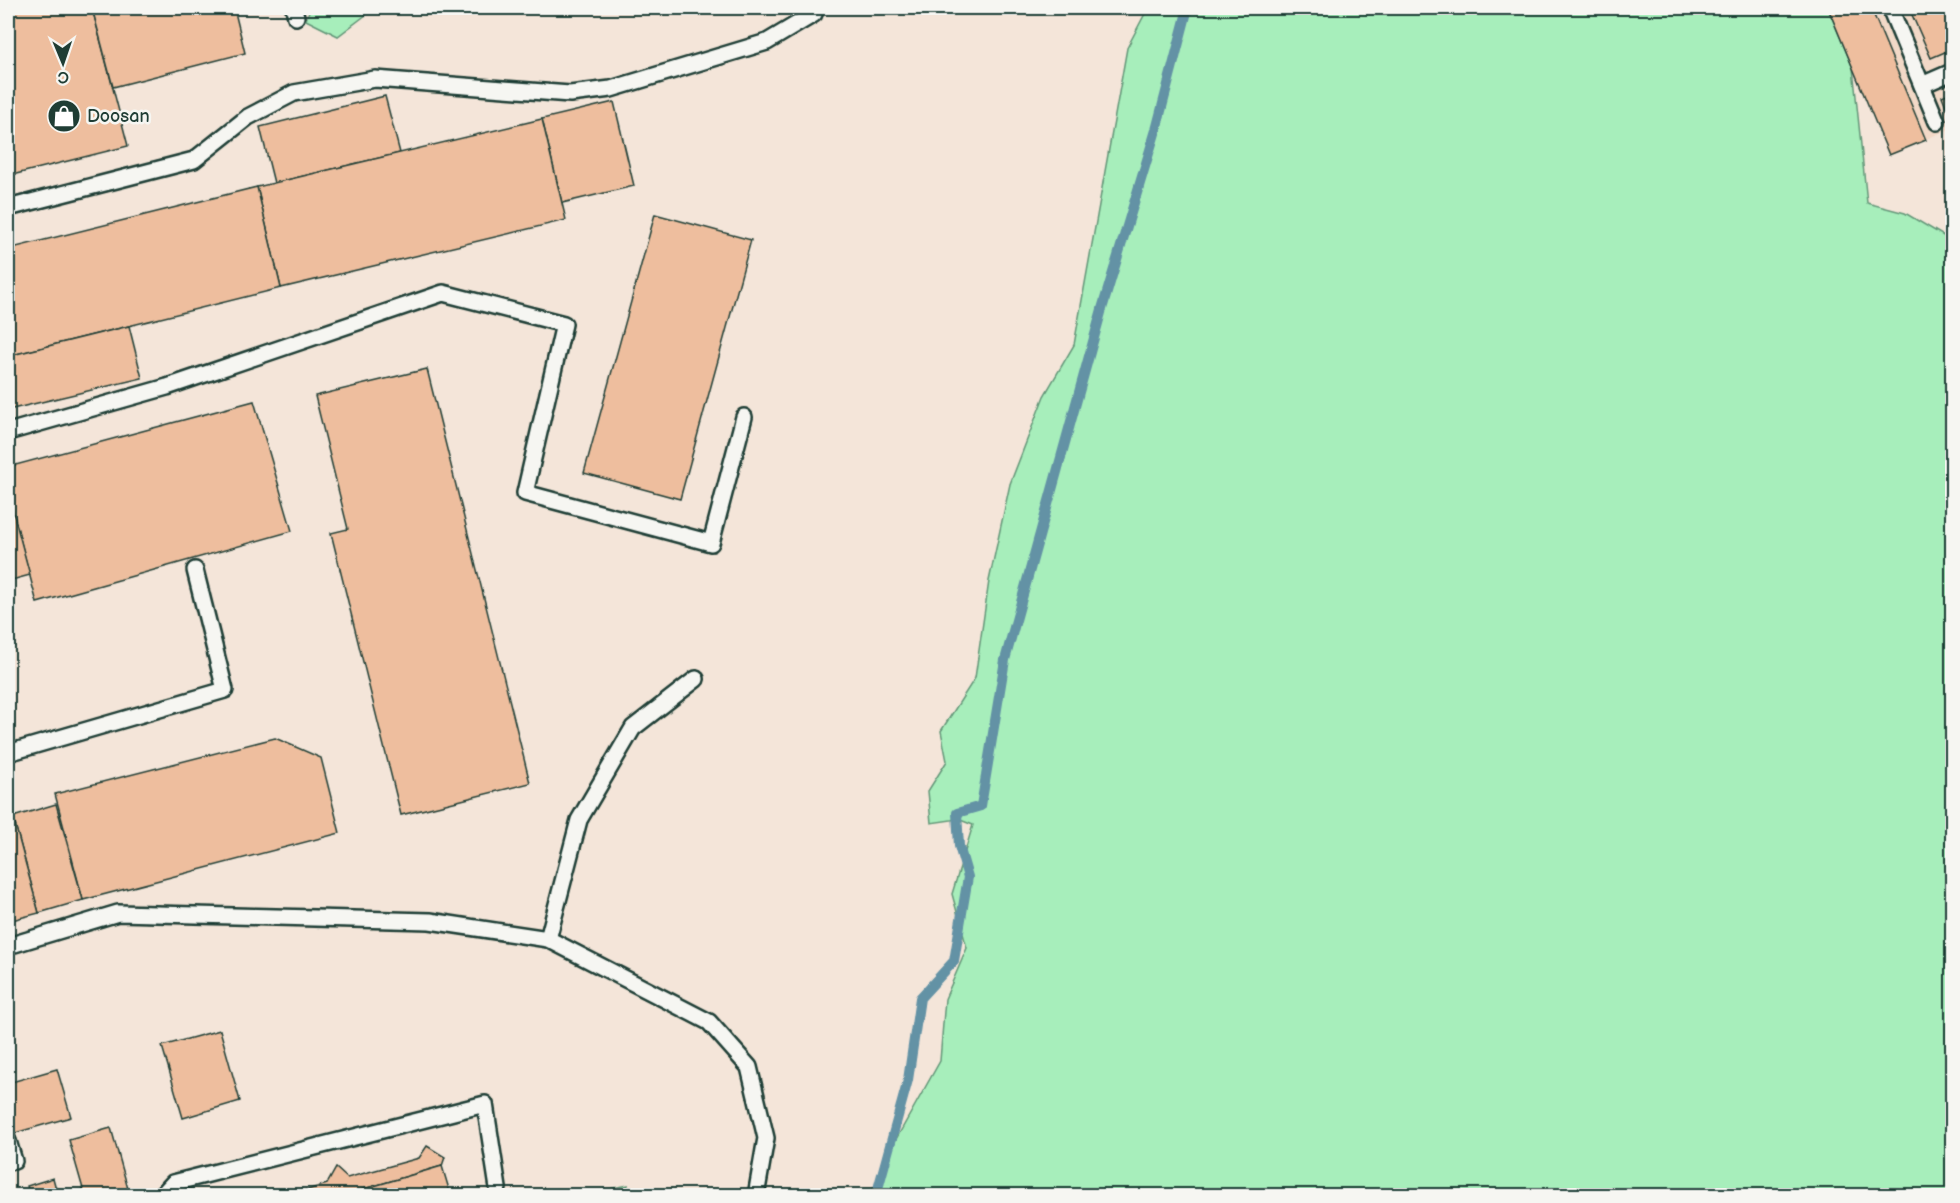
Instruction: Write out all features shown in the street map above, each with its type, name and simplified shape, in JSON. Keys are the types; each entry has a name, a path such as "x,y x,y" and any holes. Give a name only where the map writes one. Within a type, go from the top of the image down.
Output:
{"lane":[{"path":"1890,8 1937,122"},
{"path":"8,207 194,160 248,117 294,93 375,79 570,94 611,89 767,42 814,14"},
{"path":"1922,85 1953,72"},
{"path":"8,432 167,387 443,293 564,324 525,493 711,543 744,417"},
{"path":"8,753 225,690 195,570"},
{"path":"548,939 579,820 633,728 696,679"},
{"path":"8,946 118,913 430,921 548,939 709,1022 748,1067 766,1138 756,1196"},
{"path":"161,1196 173,1183 485,1104 498,1188"},
{"path":"8,1142 14,1161 8,1162"}],"shaded area":[{"path":"1828,8 1952,8 1952,128 1889,155"}],"green space":[{"path":"310,8 375,8 338,36 306,20"},
{"path":"1148,8 1828,8 1853,68 1867,203 1905,213 1952,241 1952,1195 875,1196 890,1150 940,1061 945,999 967,948 952,894 973,825 958,819 931,823 928,791 947,761 941,731 975,678 989,581 1010,484 1044,396 1074,345 1127,48"},
{"path":"628,1185 625,1195 581,1195"}],"building":[{"name":"Doosan","path":"8,8 92,8 128,146 8,176"},
{"path":"92,8 234,8 245,53 113,87"},
{"path":"1828,8 1871,8 1926,140 1889,155"},
{"path":"1909,8 1952,8 1952,49 1931,58"},
{"path":"1952,92 1952,121 1942,96"},
{"path":"385,96 400,153 274,183 260,127"},
{"path":"614,102 634,186 562,203 542,119"},
{"path":"542,119 566,220 281,288 257,187"},
{"path":"257,187 281,288 8,356 8,249"},
{"path":"655,214 751,240 680,499 584,473"},
{"path":"129,326 142,378 8,410 8,356"},
{"path":"427,369 530,783 401,815 331,533 348,529 315,396"},
{"path":"254,401 292,531 37,603 8,493 8,467"},
{"path":"8,493 30,575 8,581"},
{"path":"275,738 321,758 340,833 83,900 55,794"},
{"path":"56,804 83,900 39,913 13,817"},
{"path":"13,817 39,913 8,921 8,818"},
{"path":"8,1016 13,1035 8,1037"},
{"path":"220,1030 240,1101 183,1118 162,1046"},
{"path":"57,1069 71,1117 8,1135 8,1083"},
{"path":"111,1128 130,1196 85,1196 69,1140"},
{"path":"427,1146 445,1157 442,1166 340,1196 287,1196 327,1184 336,1168 347,1178 419,1158"},
{"path":"442,1166 451,1196 340,1196"},
{"path":"53,1178 58,1196 30,1196 27,1186"}],"waterway":[{"path":"876,1196 908,1080 920,998 954,961 968,877 959,846 957,813 981,806 1005,660 1102,309 1156,130 1188,8"}],"place":[{"name":"Doosan","path":"64,116"}]}
